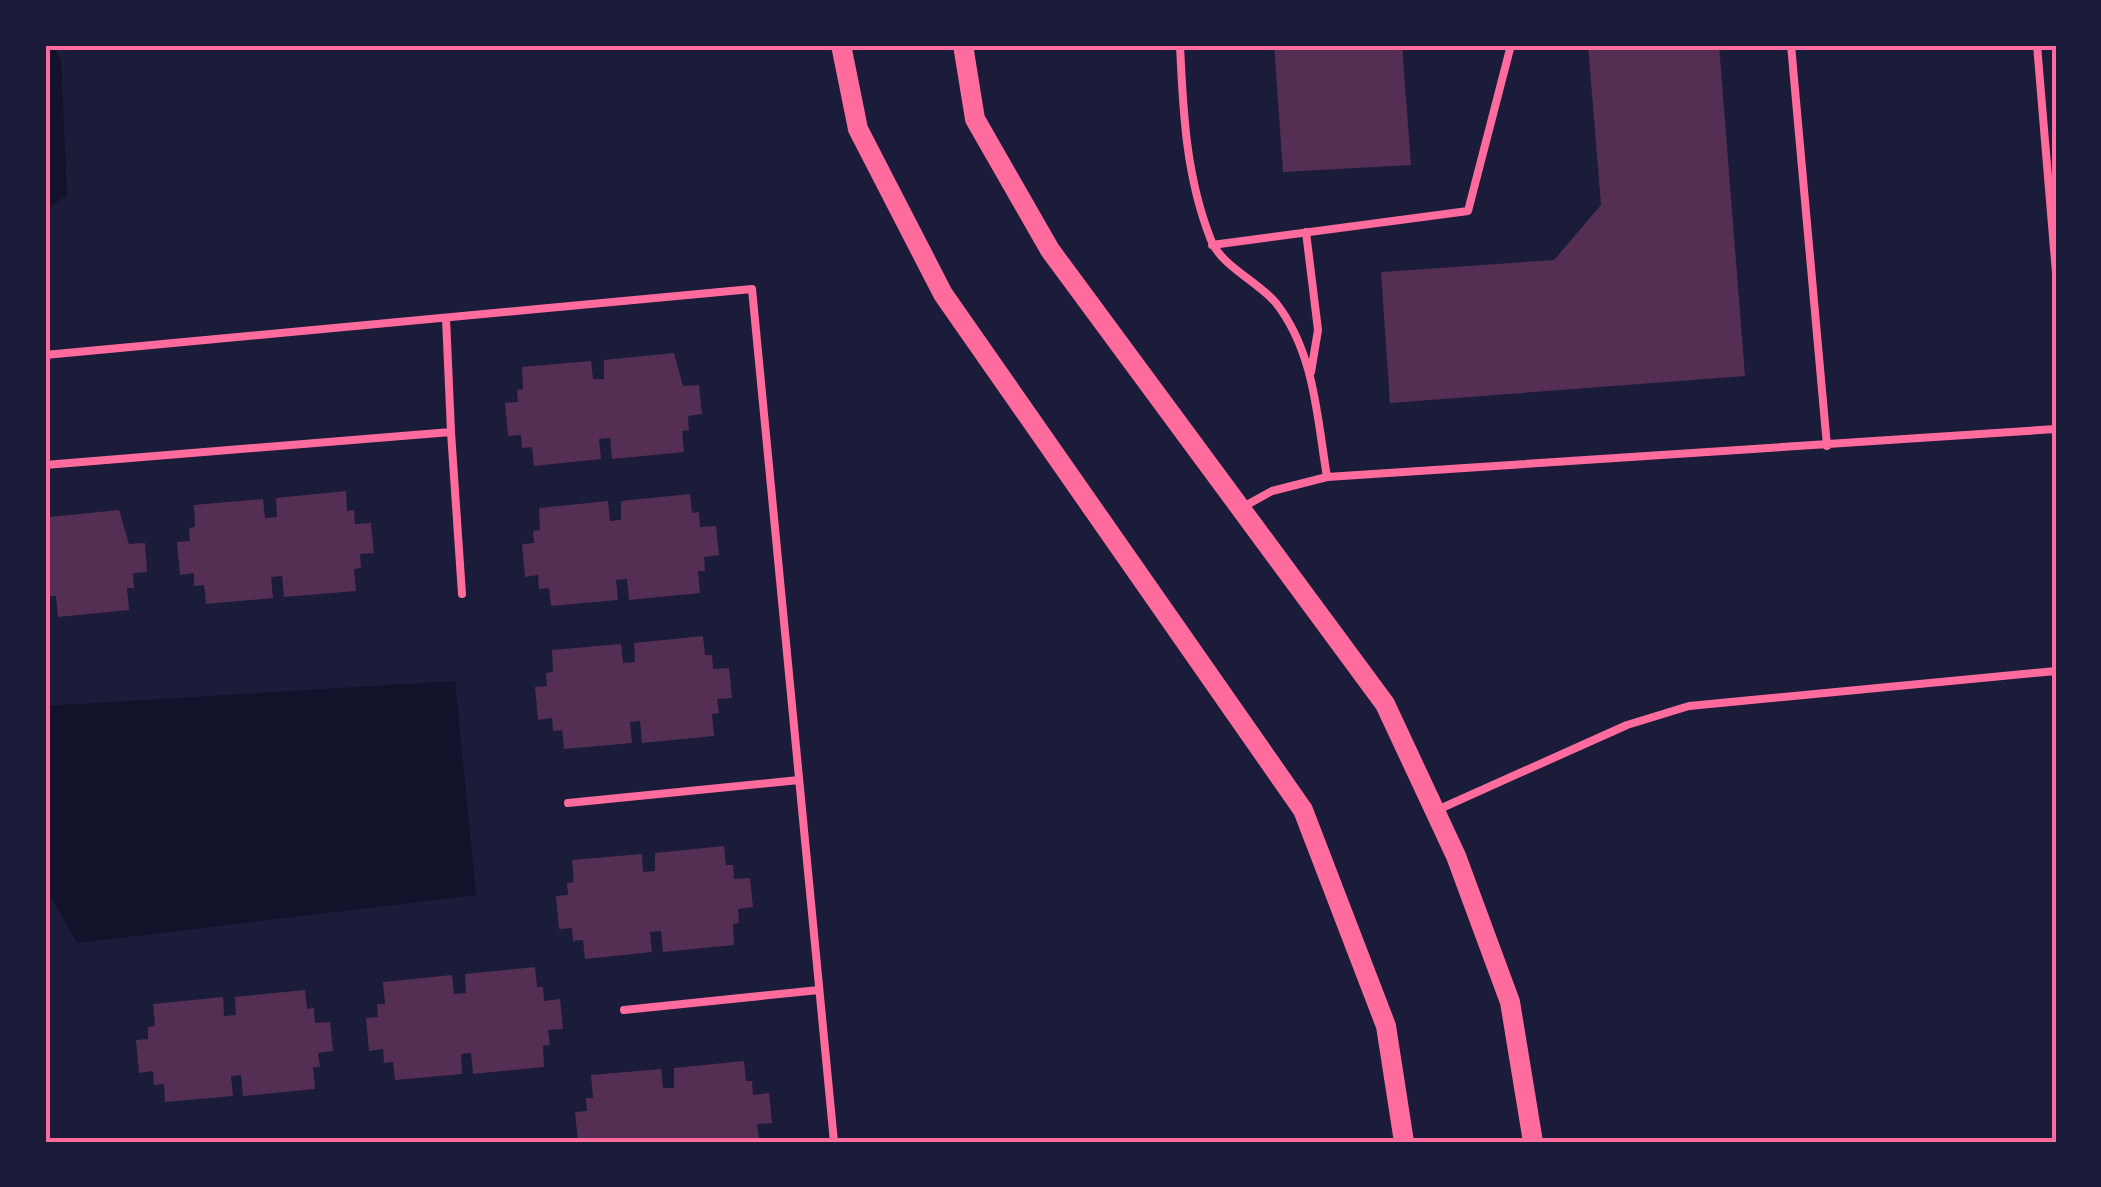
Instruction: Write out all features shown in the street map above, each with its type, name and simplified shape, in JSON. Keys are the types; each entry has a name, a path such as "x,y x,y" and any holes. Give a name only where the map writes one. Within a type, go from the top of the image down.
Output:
{"main road":[{"path":"842,45 858,130 943,294 1303,810 1386,1026 1404,1142"},
{"path":"963,45 975,119 1050,250 1385,704 1435,811 1510,1002 1534,1142"}],"lane":[{"path":"1180,45 1185,148 1212,245 1276,302 1297,336 1310,372 1326,477"},
{"path":"1212,245 1468,211 1511,45"},
{"path":"1791,45 1826,446"},
{"path":"2037,45 2056,273"},
{"path":"1306,232 1318,330 1310,372"},
{"path":"45,355 752,290 834,1142"},
{"path":"446,318 462,594"},
{"path":"1242,507 1272,491 1326,477 2056,429"},
{"path":"45,465 451,432"},
{"path":"1435,811 1627,725 1689,706 2056,671"},
{"path":"568,803 799,780"},
{"path":"624,1010 819,990"}],"shaded area":[{"path":"45,45 52,45 61,60 67,195 45,210"},
{"path":"455,681 476,895 77,943 45,887 45,706"}],"building":[{"path":"1274,45 1402,45 1411,165 1283,172"},
{"path":"1588,45 1719,45 1745,376 1390,403 1381,272 1554,260 1601,205"},
{"path":"674,353 683,386 699,385 702,414 688,416 689,430 682,431 684,452 612,459 610,438 599,439 601,459 534,466 532,447 522,448 521,435 508,436 505,403 518,402 517,390 523,389 522,367 591,361 593,379 604,379 604,360"},
{"path":"346,491 347,511 354,510 355,524 371,523 374,553 360,554 361,568 354,569 356,591 284,597 282,576 271,577 273,598 206,604 204,585 194,586 194,573 180,575 177,542 190,541 189,528 195,527 194,505 263,499 265,518 277,517 276,498"},
{"path":"690,494 692,513 699,512 700,527 716,526 719,555 704,557 705,571 698,571 700,593 629,600 627,579 616,580 618,600 551,606 549,588 539,589 538,575 525,577 522,544 534,543 533,531 540,530 539,508 608,501 610,521 621,520 621,501"},
{"path":"119,510 129,544 145,543 147,572 133,573 134,588 127,588 129,610 58,617 56,596 45,596 50,517"},
{"path":"703,636 705,655 712,655 713,669 729,668 732,698 717,699 719,713 712,714 714,736 642,743 640,721 630,722 632,743 564,749 562,730 553,731 552,718 538,720 535,687 547,686 546,673 553,672 552,650 621,644 623,663 635,662 634,643"},
{"path":"724,846 726,865 733,865 734,879 750,878 753,907 738,909 739,923 733,924 734,945 663,952 661,931 650,932 652,952 585,959 583,940 573,941 572,928 559,929 556,896 568,895 567,883 574,882 572,860 642,854 643,872 655,871 655,853"},
{"path":"535,967 537,987 543,987 544,1001 560,999 563,1029 548,1030 550,1045 543,1046 544,1067 473,1074 471,1053 461,1054 462,1074 395,1080 393,1062 384,1063 383,1049 369,1051 366,1018 378,1017 377,1004 385,1004 383,982 452,975 454,994 466,993 465,974"},
{"path":"305,990 307,1009 314,1008 315,1023 330,1022 333,1051 318,1053 320,1067 313,1067 315,1089 243,1096 241,1075 231,1076 233,1096 165,1102 164,1084 154,1085 153,1071 139,1073 136,1040 148,1039 148,1027 155,1026 153,1004 223,997 224,1016 236,1015 235,997"},
{"path":"744,1061 746,1081 752,1081 753,1095 769,1093 772,1123 757,1124 759,1139 578,1142 575,1112 587,1111 586,1098 593,1098 591,1075 661,1069 663,1088 674,1088 674,1068"}]}
